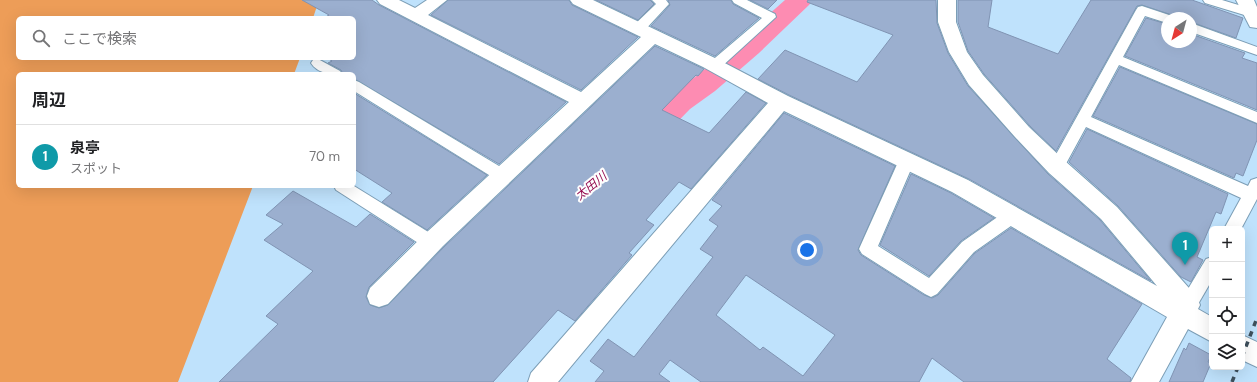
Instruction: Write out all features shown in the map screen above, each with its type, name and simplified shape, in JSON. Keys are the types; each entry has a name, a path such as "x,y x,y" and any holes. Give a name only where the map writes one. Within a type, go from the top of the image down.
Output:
{"street":[{"path":"386,0 583,101"},
{"path":"416,16 438,0"},
{"path":"579,0 646,32 781,101 960,186 1012,216 1186,310 1209,328"},
{"path":"947,0 947,22 958,52 976,80 1022,132 1057,167 1109,213 1186,310"},
{"path":"379,296 432,242 583,101 646,32"},
{"path":"541,382 781,101"},
{"path":"1144,382 1186,310"},
{"path":"1245,349 1257,355"}],"lane":[{"path":"646,32 662,4 658,0"},
{"path":"714,66 770,17 738,0"},
{"path":"1209,0 1253,15"},
{"path":"1057,167 1142,10 1161,17"},
{"path":"1197,29 1257,48"},
{"path":"1116,59 1257,118"},
{"path":"318,63 332,72"},
{"path":"356,86 503,176"},
{"path":"1083,119 1254,190 1234,226"},
{"path":"907,160 868,249 931,289 968,247 1012,216"},
{"path":"345,188 432,242"},
{"path":"1186,310 1209,269"}],"shaded area":[{"path":"0,0 319,0 314,16 16,16 16,60 299,60 295,72 16,72 16,188 252,188 178,382 0,382"}],"building":[{"path":"302,0 372,0 566,102 499,164 356,80 356,72 342,72 328,63 332,61 330,60 356,60 356,16 327,16 329,15"},
{"path":"448,0 569,0 572,5 638,37 581,90 431,15"},
{"path":"596,0 650,0 654,4 638,20"},
{"path":"668,0 731,0 733,4 759,18 715,56 651,26 670,5"},
{"path":"750,0 777,0 768,9"},
{"path":"808,0 936,0 937,23 948,53 968,86 1048,174 1100,220 1151,281 969,179 758,79 785,50 857,82 893,35 807,2"},
{"path":"958,0 992,0 988,27 1058,54 1091,0 1192,0 1243,18 1236,38 1197,24 1197,12 1163,12 1142,5 1137,6 1056,151 1030,126 984,74 968,51 958,22"},
{"path":"1146,18 1161,22 1161,48 1197,48 1197,36 1245,53 1242,58 1257,63 1257,110 1125,56"},
{"path":"655,46 704,69 698,76 696,75 662,110 709,133 746,92 766,103 691,189 679,182 646,220 654,225 629,253 632,255 575,321 558,310 493,382 219,382 278,324 266,316 313,271 264,240 283,224 266,215 293,191 356,227 370,214 414,242 369,287 366,297 370,305 379,308 388,305 444,247"},
{"path":"1120,67 1257,124 1257,140 1243,176 1236,173 1234,178 1093,116"},
{"path":"356,94 487,175 427,230 382,202 392,193 356,170"},
{"path":"784,113 895,166 858,250 861,255 924,295 932,298 938,295 975,253 1011,228 1142,304 1107,359 1131,378 1130,382 964,382 932,358 919,382 701,382 670,360 659,374 670,382 595,382 604,371 590,361 608,339 634,357 713,257 700,249 718,226 709,220 722,206 712,200","holes":["746,275 835,335 803,376 763,347 760,350 716,315"]},
{"path":"1087,129 1228,194 1221,214 1216,212 1209,226 1197,257 1203,260 1191,282 1181,277 1118,206 1069,162"},
{"path":"911,174 951,193 994,218 961,241 929,276 880,245"},
{"path":"1189,343 1209,354 1209,368 1203,382 1169,382 1184,348 1186,350"}],"waterway":[{"name":"太田川","path":"636,145 680,102 705,84 749,47 800,0"}],"railway":[{"path":"1245,349 1257,318"},
{"path":"1232,382 1237,370"}],"place":[{"name":"泉亭","path":"1185,265"}]}
